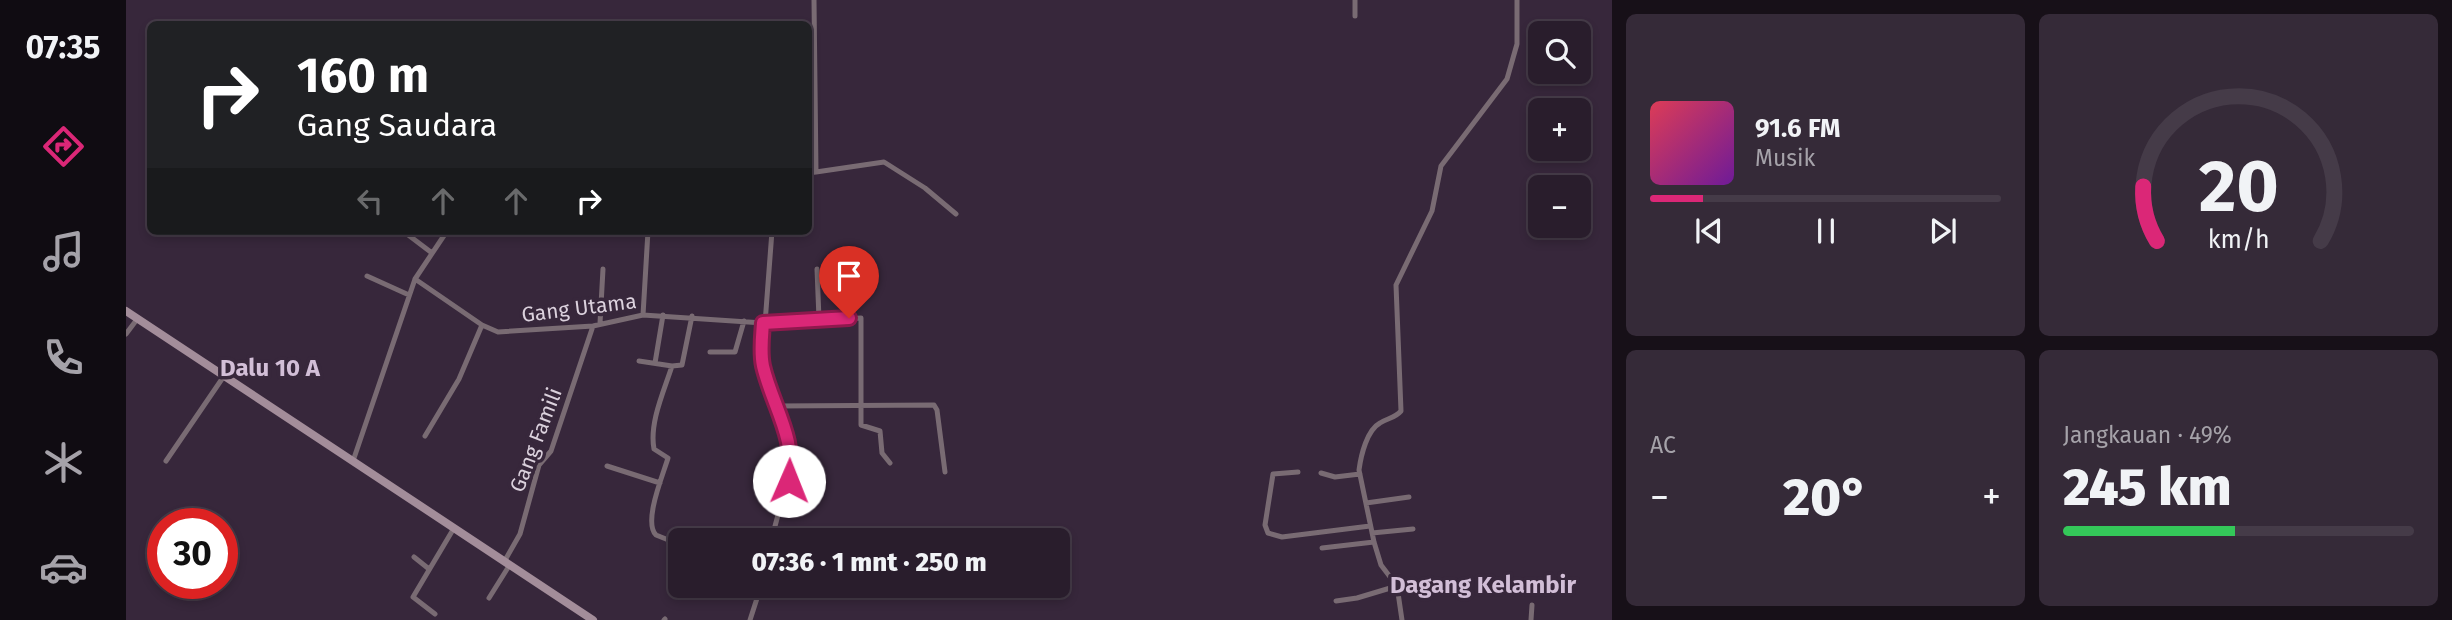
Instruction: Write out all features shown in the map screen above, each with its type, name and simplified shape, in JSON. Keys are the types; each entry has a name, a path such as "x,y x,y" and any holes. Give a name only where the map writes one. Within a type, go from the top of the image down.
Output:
{"street":[{"path":"814,0 816,172"},
{"path":"1355,0 1355,16"},
{"path":"1402,620 1396,586 1381,565 1374,542 1360,474 1360,461 1372,431 1378,424 1397,416 1402,406 1396,285 1432,211 1441,166 1507,79 1517,44 1517,0"},
{"path":"812,172 884,162 925,188 956,214"},
{"path":"407,235 432,253"},
{"path":"353,461 415,279 444,235"},
{"path":"643,315 648,235"},
{"path":"772,235 762,363 792,463 774,528"},
{"path":"600,323 603,269"},
{"path":"817,269 819,319"},
{"path":"367,276 409,295"},
{"name":"Gang Utama","path":"415,279 481,325 498,332 593,326 643,315 763,323 861,318 861,404"},
{"path":"126,311 593,620"},
{"path":"655,363 663,315"},
{"path":"639,361 682,365 692,317"},
{"path":"126,334 138,318"},
{"path":"710,352 735,352 744,321"},
{"path":"425,436 459,379 481,325"},
{"name":"Gang Famili","path":"489,598 520,534 539,465 551,451 593,326"},
{"path":"668,540 659,537 652,530 660,483 668,458 654,449 653,439 659,407 672,366"},
{"path":"166,461 224,376"},
{"path":"861,404 862,427 880,431 882,453 890,463"},
{"path":"777,406 897,404 936,407 945,472"},
{"path":"607,466 660,483"},
{"path":"1297,472 1273,474 1265,525 1268,533 1282,537 1371,529 1413,529"},
{"path":"1321,473 1335,477 1360,474"},
{"path":"1366,503 1409,497"},
{"path":"435,614 413,598 454,528"},
{"path":"1322,548 1374,542"},
{"path":"414,557 429,569"},
{"path":"1336,601 1357,598 1396,586"},
{"path":"750,620 757,598"},
{"path":"1531,620 1532,605"}],"district":[{"name":"Dalu 10 A","path":"270,368"},
{"name":"Dagang Kelambir","path":"1483,585"}],"route":[{"path":"789,481 792,455 762,363 763,323 849,318"}]}
